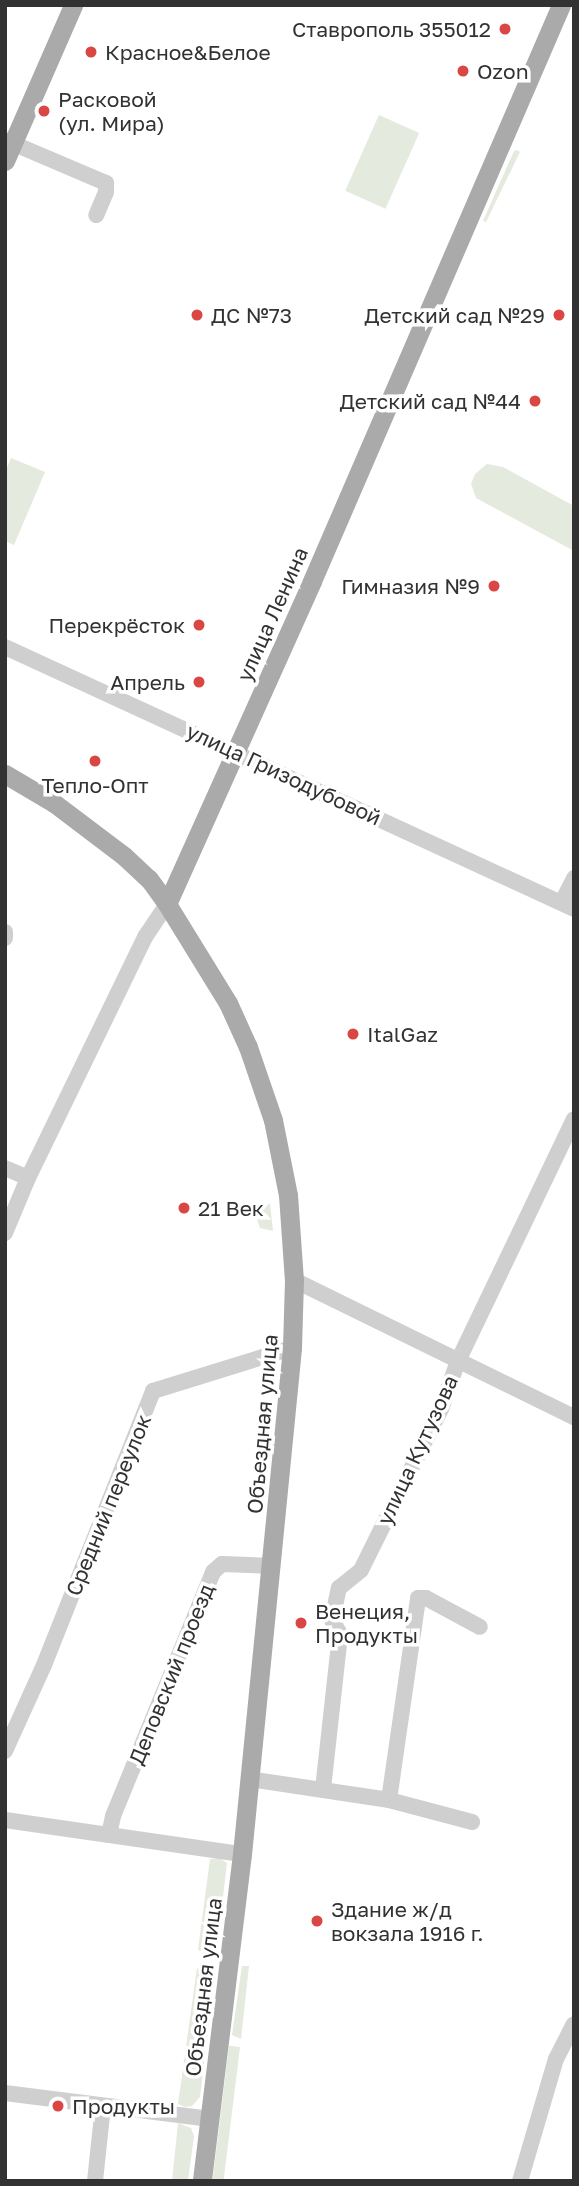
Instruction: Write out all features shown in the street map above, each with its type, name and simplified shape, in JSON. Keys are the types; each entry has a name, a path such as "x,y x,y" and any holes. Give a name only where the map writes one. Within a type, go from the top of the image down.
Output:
{"main road":[{"path":"8,148 73,5"},
{"name":"улица Ленина","path":"167,904 561,5"},
{"name":"Объездная улица","path":"5,774 54,803 124,856 149,879 167,904 228,1003 262,1086 284,1171 294,1280 292,1348 242,1854 202,2181"}],"street":[{"path":"8,148 106,183 96,215"},
{"name":"улица Гризодубовой","path":"5,646 568,905"},
{"path":"568,905 574,878"},
{"name":"улица Ленина","path":"5,1233 27,1178 145,937 167,904"},
{"path":"5,932 5,937"},
{"name":"улица Кутузова","path":"323,1789 340,1634 332,1620 339,1588 361,1570 441,1409 458,1361 574,1119"},
{"path":"5,1168 27,1178"},
{"path":"294,1280 574,1417"},
{"name":"Средний переулок","path":"5,1751 44,1665 153,1391 292,1348"},
{"name":"Деповский проезд","path":"109,1835 113,1816 213,1572 222,1564 272,1566"},
{"path":"389,1800 418,1598 426,1598 480,1627"},
{"path":"249,1779 389,1800 472,1822"},
{"path":"5,1820 242,1854"},
{"path":"520,2181 556,2059 574,2024"},
{"path":"5,2093 209,2119"},
{"path":"95,2181 103,2106"}],"shaded area":[{"path":"379,115 419,133 385,209 345,191"},
{"path":"514,151 520,152 486,222 483,221"},
{"path":"11,458 45,472 14,545 5,541 5,472"},
{"path":"487,464 503,467 574,506 574,551 476,498 471,484 475,474"},
{"path":"265,1203 270,1204 273,1231 260,1228 255,1214"},
{"path":"219,1858 227,1863 217,1947 208,1954 198,1950 210,1859"},
{"path":"242,1966 249,1966 241,2039 232,2035"},
{"path":"197,1968 211,1975 213,1986 200,2097 192,2106 185,2107 178,2104"},
{"path":"229,2046 240,2047 224,2181 213,2180"},
{"path":"178,2123 191,2128 194,2136 188,2181 172,2181"}],"place":[{"name":"Ставрополь 355012","path":"505,29"},
{"name":"Красное&Белое","path":"91,52"},
{"name":"Ozon","path":"463,71"},
{"name":"Расковой (ул. Мира)","path":"44,111"},
{"name":"ДС №73","path":"197,315"},
{"name":"Детский сад №29","path":"559,315"},
{"name":"Детский сад №44","path":"535,401"},
{"name":"Гимназия №9","path":"494,586"},
{"name":"Перекрёсток","path":"199,625"},
{"name":"Апрель","path":"199,682"},
{"name":"Тепло-Опт","path":"95,761"},
{"name":"ItalGaz","path":"353,1034"},
{"name":"21 Век","path":"184,1208"},
{"name":"Венеция, Продукты","path":"301,1623"},
{"name":"Здание ж/д вокзала 1916 г.","path":"317,1921"},
{"name":"Продукты","path":"58,2106"}]}
